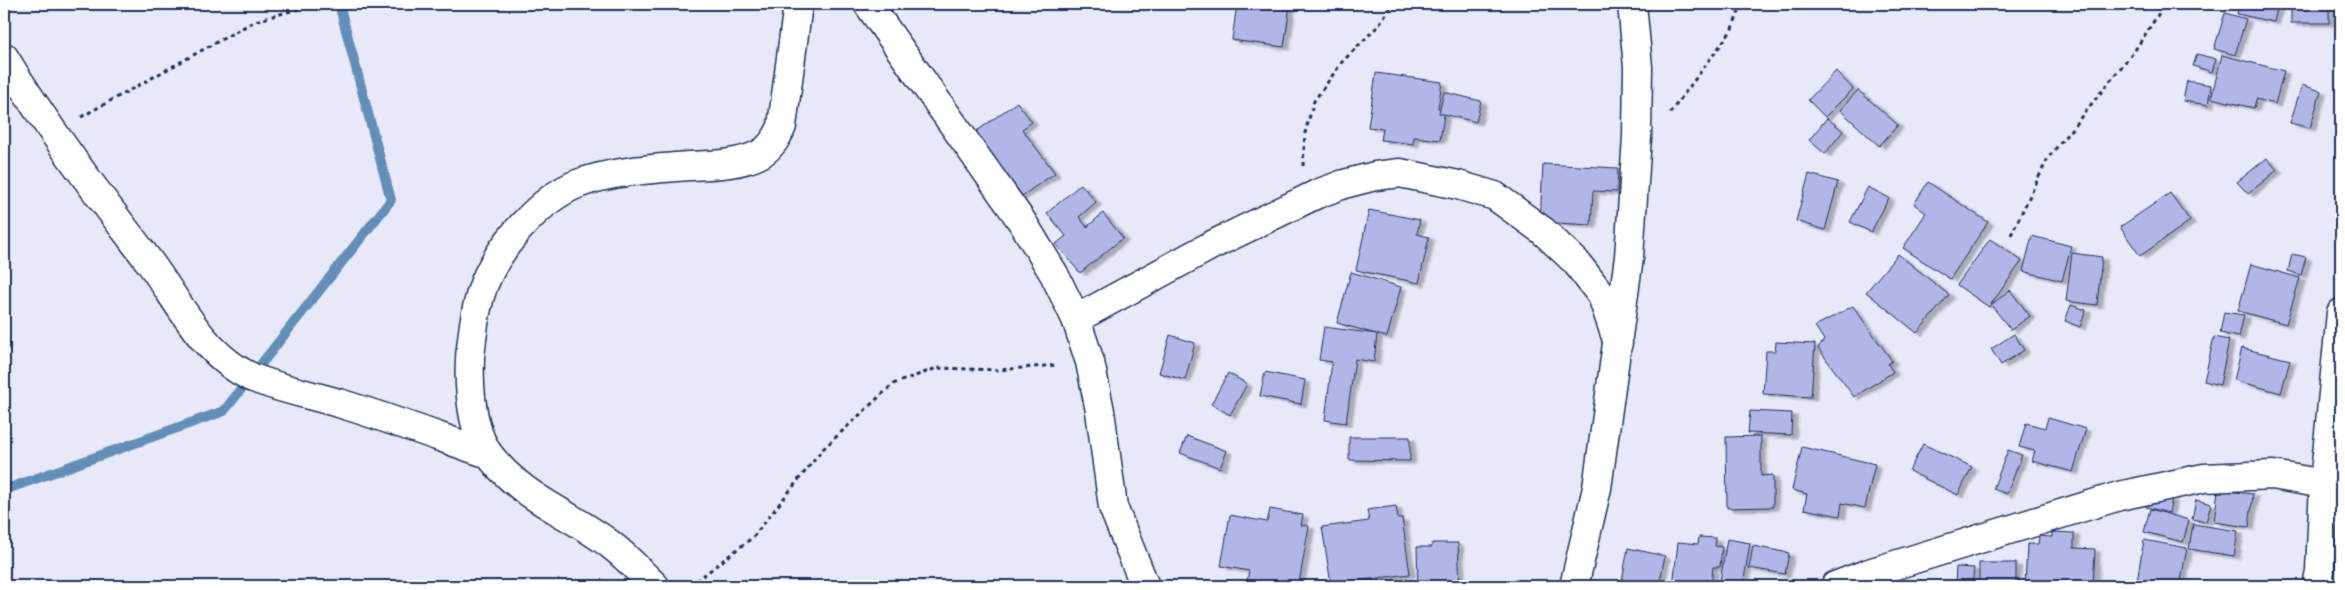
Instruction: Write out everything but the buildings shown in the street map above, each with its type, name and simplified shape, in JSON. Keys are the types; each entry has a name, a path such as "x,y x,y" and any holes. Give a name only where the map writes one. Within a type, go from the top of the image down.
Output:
{"street":[{"path":"655,586 611,545 521,487 503,473 488,454 480,436 469,381 469,357 476,311 484,284 505,246 531,214 579,183 611,175 728,164 758,155 765,150 778,135 782,126 798,4"},
{"path":"868,4 1023,223 1054,274 1076,319 1090,362 1100,411 1113,507 1145,586"},
{"path":"1574,586 1597,488 1629,257 1637,137 1638,66 1632,4"},
{"path":"4,57 54,132 150,262 189,320 210,348 223,359 252,377 342,404 488,454"},
{"path":"1076,319 1212,245 1301,202 1344,184 1376,176 1400,173 1458,185 1495,196 1543,231 1590,279 1602,296 1618,342"},
{"path":"2318,578 2324,484 2341,313"},
{"path":"1835,586 1887,568 2128,494 2204,478 2272,475 2324,484"},
{"path":"2318,578 2341,553"}],"path":[{"path":"54,132 255,21 316,4"},
{"path":"1301,202 1305,133 1314,101 1342,62 1377,27 1393,4"},
{"path":"1637,137 1660,126 1730,30 1742,4"},
{"path":"2011,234 2048,158 2135,50 2165,4"},
{"path":"690,586 753,537 823,449 893,384 936,368 998,370 1090,362"}],"waterway":[{"path":"4,490 224,411 391,200 339,4"}]}
